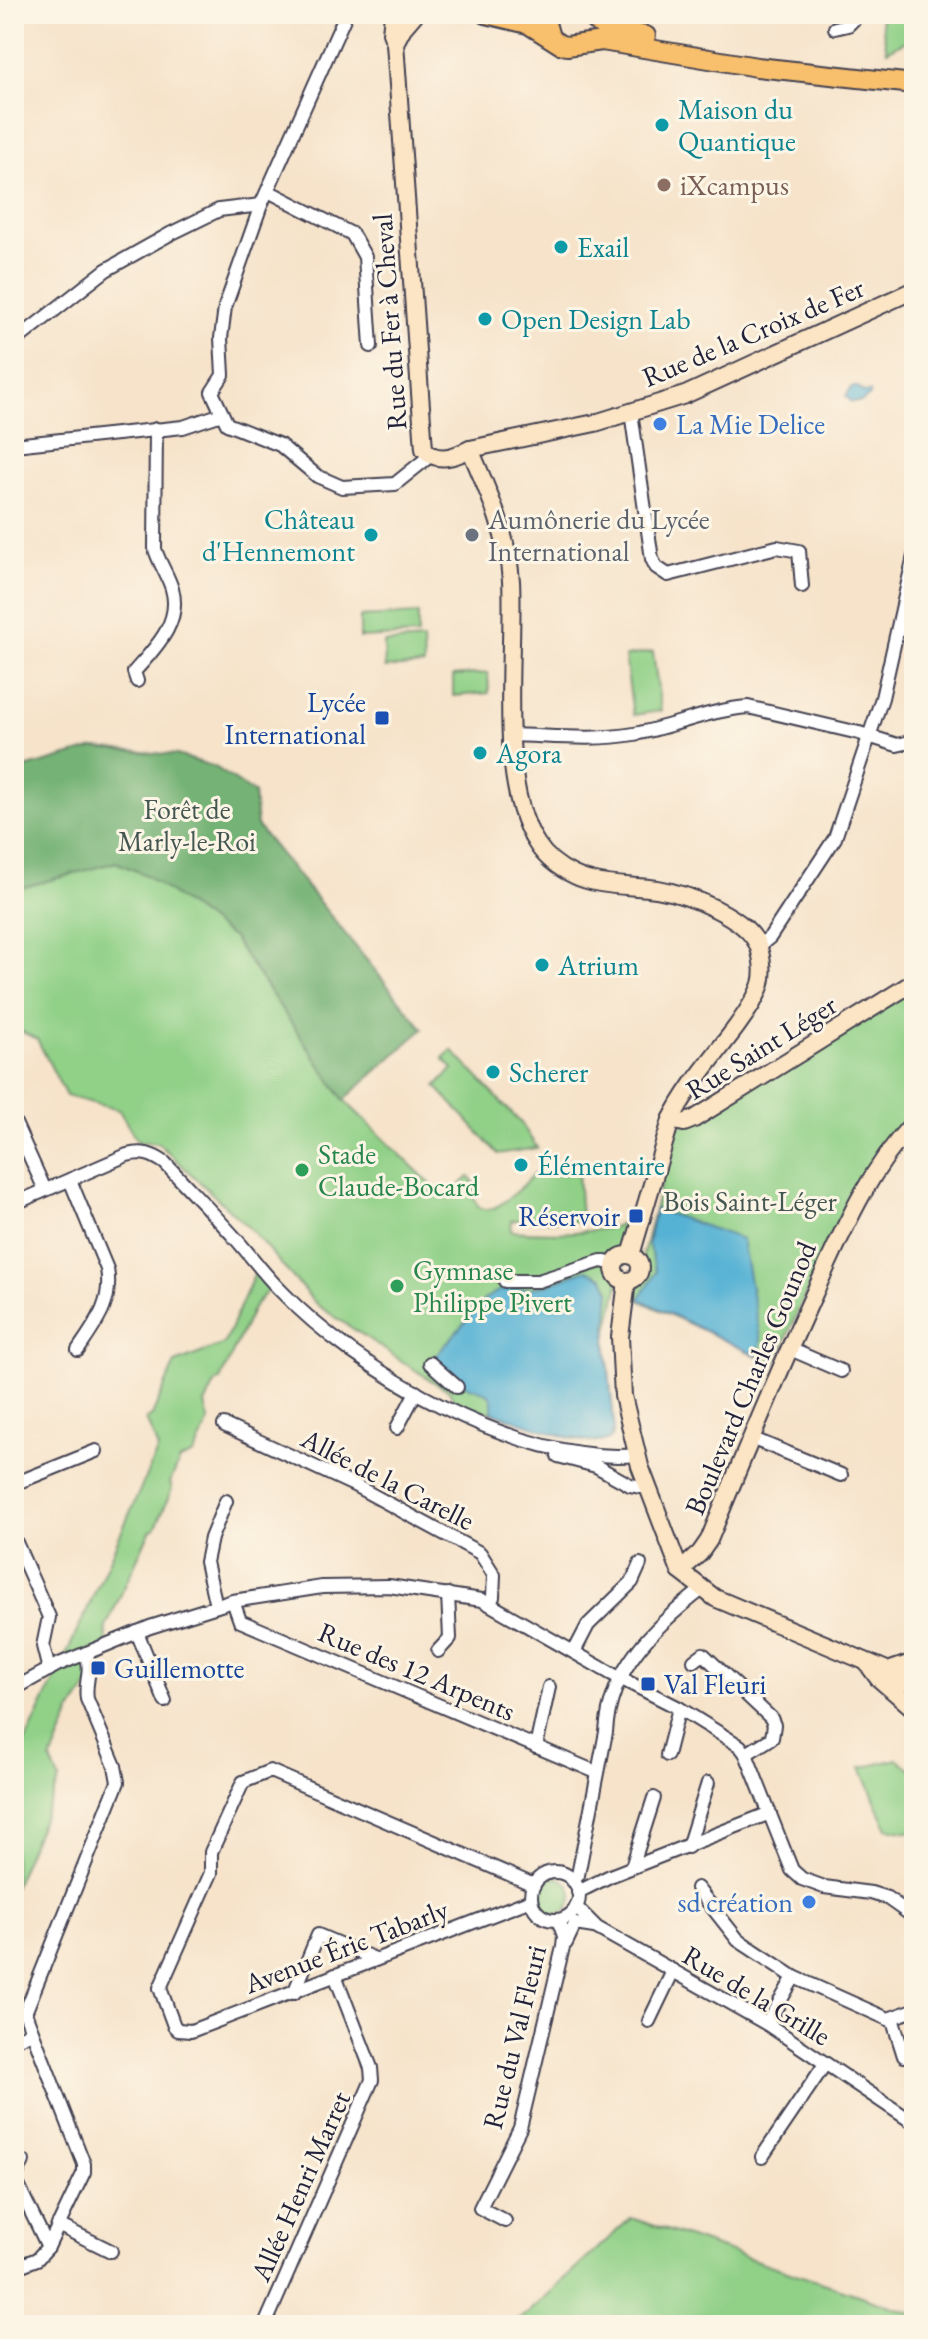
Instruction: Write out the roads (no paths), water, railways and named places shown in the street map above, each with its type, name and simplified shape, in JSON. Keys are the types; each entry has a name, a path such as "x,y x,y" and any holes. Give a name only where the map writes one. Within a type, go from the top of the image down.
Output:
{"main road":[{"path":"486,14 528,24 561,45 602,41 771,69 914,84"},
{"path":"549,14 546,23 550,37"},
{"path":"580,43 590,32 589,16"},
{"path":"589,16 604,27 721,49 914,73"}],"street":[{"path":"346,14 261,205 225,307 221,338 223,375 212,392 227,424 280,445 317,476 342,487 395,484 431,455"},
{"path":"393,14 391,33 395,43"},
{"path":"395,43 415,14"},
{"path":"835,28 848,25 859,14"},
{"name":"Rue du Fer à Cheval","path":"395,43 424,449 431,455"},
{"path":"268,191 352,234 365,257 371,346"},
{"path":"14,342 106,270 157,241 219,210 261,205"},
{"name":"Rue de la Croix de Fer","path":"431,455 461,446 470,449 595,423 685,395 914,290"},
{"path":"631,412 652,559 656,567 668,575 777,547 799,551 802,586"},
{"path":"14,445 183,427 222,414"},
{"path":"137,681 134,672 160,643 170,625 174,594 155,549 156,429"},
{"path":"470,449 498,517 511,579 511,735 523,812 536,842 550,861 586,880 662,890 693,899 730,916 748,931 759,946 763,970 752,1004 680,1101 671,1120"},
{"path":"759,946 770,937 835,838 882,698 914,556"},
{"path":"511,735 608,737 634,734 729,708 748,707 897,745 914,741"},
{"name":"Rue Saint Léger","path":"691,1581 648,1488 637,1455 623,1396 620,1337 627,1281 635,1279 640,1272 640,1263 631,1255 671,1120 684,1123 694,1119 914,982"},
{"path":"14,1121 45,1190"},
{"name":"Boulevard Charles Gounod","path":"691,1581 700,1553 709,1540 852,1209 877,1166 914,1122"},
{"path":"14,1208 18,1202 127,1155 141,1151 154,1156 165,1163 281,1291 324,1329 393,1381 506,1436 566,1450 637,1455"},
{"path":"70,1180 107,1269 109,1281 106,1308 78,1350"},
{"path":"505,1281 538,1281 608,1263 622,1255 631,1255"},
{"path":"608,1263 616,1276 627,1281"},
{"path":"790,1349 841,1371"},
{"path":"430,1363 457,1387"},
{"path":"397,1428 416,1392"},
{"name":"Allée de la Carelle","path":"224,1425 366,1491 480,1553 494,1575 490,1604"},
{"path":"751,1438 841,1475"},
{"path":"14,1484 96,1451"},
{"path":"551,1454 596,1466 630,1485 648,1488"},
{"path":"366,1491 372,1478"},
{"path":"216,1606 206,1562 211,1538 226,1501"},
{"path":"14,1538 49,1617 43,1646 49,1670"},
{"path":"574,1652 588,1625 632,1582 640,1564"},
{"path":"770,1813 610,1876 571,1882 549,1873 534,1885 533,1907 544,1917 569,1917 571,1882 606,1732 607,1710 631,1657 691,1581 724,1602 910,1681"},
{"path":"14,1689 49,1670 137,1632 233,1601 287,1590 389,1586 482,1600 725,1735 746,1754 783,1855 802,1879 824,1887 887,1898 914,1917"},
{"path":"438,1651 450,1638 448,1594"},
{"name":"Rue des 12 Arpents","path":"233,1601 240,1621 596,1772"},
{"path":"137,1632 165,1701"},
{"path":"713,1645 698,1658 766,1712 774,1725 772,1738 746,1754"},
{"path":"14,2268 37,2259 48,2247 84,2172 84,2164 25,2013 118,1782 115,1766 87,1699 86,1688 91,1673 86,1653"},
{"path":"888,1671 914,1662"},
{"path":"867,1663 878,1678 910,1681"},
{"path":"910,1681 914,1709"},
{"path":"536,1747 549,1687"},
{"path":"667,1755 679,1708"},
{"name":"Avenue Éric Tabarly","path":"531,1900 191,2031 178,2030 174,2026 160,1988 211,1873 211,1852 243,1782 270,1771 534,1885"},
{"path":"688,1847 708,1783"},
{"path":"632,1867 654,1798"},
{"path":"697,1888 738,1940 794,1977 888,2019 914,2010"},
{"name":"Rue de la Grille","path":"569,1917 597,1928 767,2024 914,2123"},
{"name":"Rue du Val Fleuri","path":"505,2221 480,2208 520,2128 569,1917"},
{"path":"294,1993 318,1935 375,1959"},
{"path":"649,2021 673,1971"},
{"name":"Allée Henri Marret","path":"265,2325 372,2080 371,2068 335,1975"},
{"path":"767,2024 794,1977"},
{"path":"892,2018 904,2056"},
{"path":"14,2040 32,2032"},
{"path":"762,2157 825,2064"},
{"path":"23,2161 15,2179 48,2247"},
{"path":"58,2225 111,2251"},
{"path":"14,2316 18,2325"}],"water":[{"path":"852,387 858,387 863,393 870,392 870,396 861,402 851,402 846,396"},
{"path":"655,1209 742,1239 761,1342 757,1356 639,1299 656,1272 648,1243"},
{"path":"587,1270 604,1278 610,1291 606,1339 614,1429 609,1440 568,1437 492,1412 489,1394 460,1383 433,1359 486,1298 494,1293 543,1286"}],"place":[{"name":"Maison du Quantique","path":"662,125"},
{"name":"iXcampus","path":"664,185"},
{"name":"Exail","path":"561,247"},
{"name":"Open Design Lab","path":"485,319"},
{"name":"La Mie Delice","path":"660,424"},
{"name":"Château d'Hennemont","path":"371,535"},
{"name":"Aumônerie du Lycée International","path":"472,535"},
{"name":"Lycée International","path":"382,718"},
{"name":"Agora","path":"480,753"},
{"name":"Atrium","path":"542,965"},
{"name":"Scherer","path":"493,1072"},
{"name":"Élémentaire","path":"521,1165"},
{"name":"Stade Claude-Bocard","path":"302,1170"},
{"name":"Réservoir","path":"636,1216"},
{"name":"Gymnase Philippe Pivert","path":"397,1286"},
{"name":"Guillemotte","path":"98,1668"},
{"name":"Val Fleuri","path":"648,1684"},
{"name":"sd création","path":"809,1902"}],"park label":[{"name":"Forêt de Marly-le-Roi","path":"187,825"},
{"name":"Bois Saint-Léger","path":"750,1201"}]}
